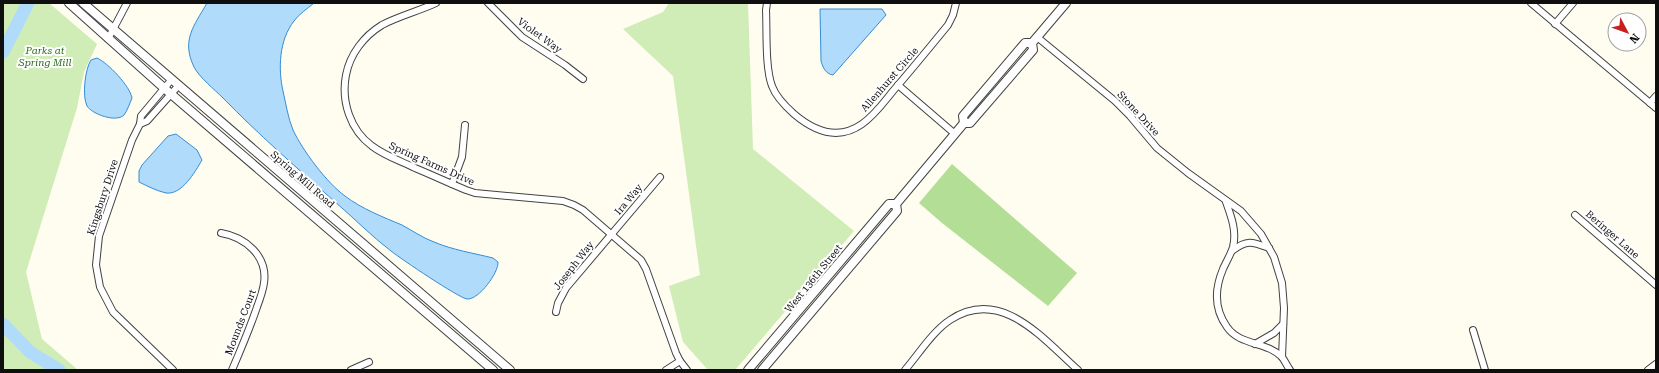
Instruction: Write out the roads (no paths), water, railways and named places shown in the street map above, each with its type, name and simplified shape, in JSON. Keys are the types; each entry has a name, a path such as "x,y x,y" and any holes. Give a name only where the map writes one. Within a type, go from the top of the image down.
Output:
{"street":[{"name":"Spring Mill Road","path":"70,3 108,39 164,88 493,370"},
{"name":"Spring Mill Road","path":"83,3 510,370"},
{"path":"108,39 126,3"},
{"name":"Spring Farms Drive","path":"436,3 383,25 364,40 356,50 347,70 345,81 345,100 354,124 372,146 387,155 475,193 563,201 583,210 641,260 646,269 680,362 687,370"},
{"name":"Violet Way","path":"488,3 522,37 565,65 583,79"},
{"name":"Allenhurst Circle","path":"767,3 769,77 777,98 806,124 815,129 839,133 851,130 863,124 877,110 948,25 953,16 956,3"},
{"name":"West 136th Street","path":"762,370 897,211 896,204 964,122 970,123 1032,50 1034,40 1066,3"},
{"path":"1531,3 1656,108"},
{"path":"1555,24 1573,3"},
{"name":"Stone Drive","path":"1034,40 1115,101 1157,148 1226,202 1241,211 1254,224 1274,257 1282,283 1282,357"},
{"name":"Kingsbury Drive","path":"172,78 141,116 140,124 132,140 99,236 96,259 100,287 113,312 173,370"},
{"name":"Kingsbury Drive","path":"140,124 147,121 179,85"},
{"path":"898,85 955,134"},
{"path":"1650,103 1656,96"},
{"path":"452,184 462,157 465,125"},
{"name":"Ira Way","path":"611,234 660,177"},
{"path":"1226,202 1234,228 1233,247 1222,271 1217,290 1218,310 1224,323 1232,333 1246,342 1265,347 1282,357 1290,370"},
{"name":"West 136th Street","path":"748,370 889,204 896,204"},
{"name":"Beringer Lane","path":"1575,214 1656,285"},
{"name":"Mounds Court","path":"221,233 228,234 250,245 260,258 265,276 260,300 232,370"},
{"name":"Joseph Way","path":"556,312 558,303 566,288 611,234"},
{"path":"1231,252 1239,246 1250,242 1269,248"},
{"path":"904,370 951,320 978,309 990,309 1016,317 1078,370"},
{"path":"1255,344 1274,333 1283,324"},
{"path":"1473,330 1485,370"},
{"path":"351,370 369,362"},
{"path":"666,370 680,362"},
{"path":"1648,370 1656,364"}],"water":[{"path":"207,3 314,3 294,21 285,37 281,55 281,82 290,121 297,138 309,157 331,183 345,196 358,205 441,245 493,258 498,262 492,278 477,295 467,299 462,297 430,278 391,251 278,151 203,79 196,71 190,57 189,41 194,26"},
{"path":"820,9 882,9 886,15 833,75 825,70 821,61"},
{"path":"97,58 118,75 127,87 132,98 124,115 120,117 110,118 94,112 85,102 84,89 87,70 91,60"},
{"path":"176,134 197,150 202,160 192,176 183,187 172,193 159,191 139,182 139,171 142,165 168,136"}],"waterway":[{"path":"3,52 28,3"},
{"path":"3,324 30,352 59,370"}],"park label":[{"name":"Parks at Spring Mill","path":"45,56"}]}
